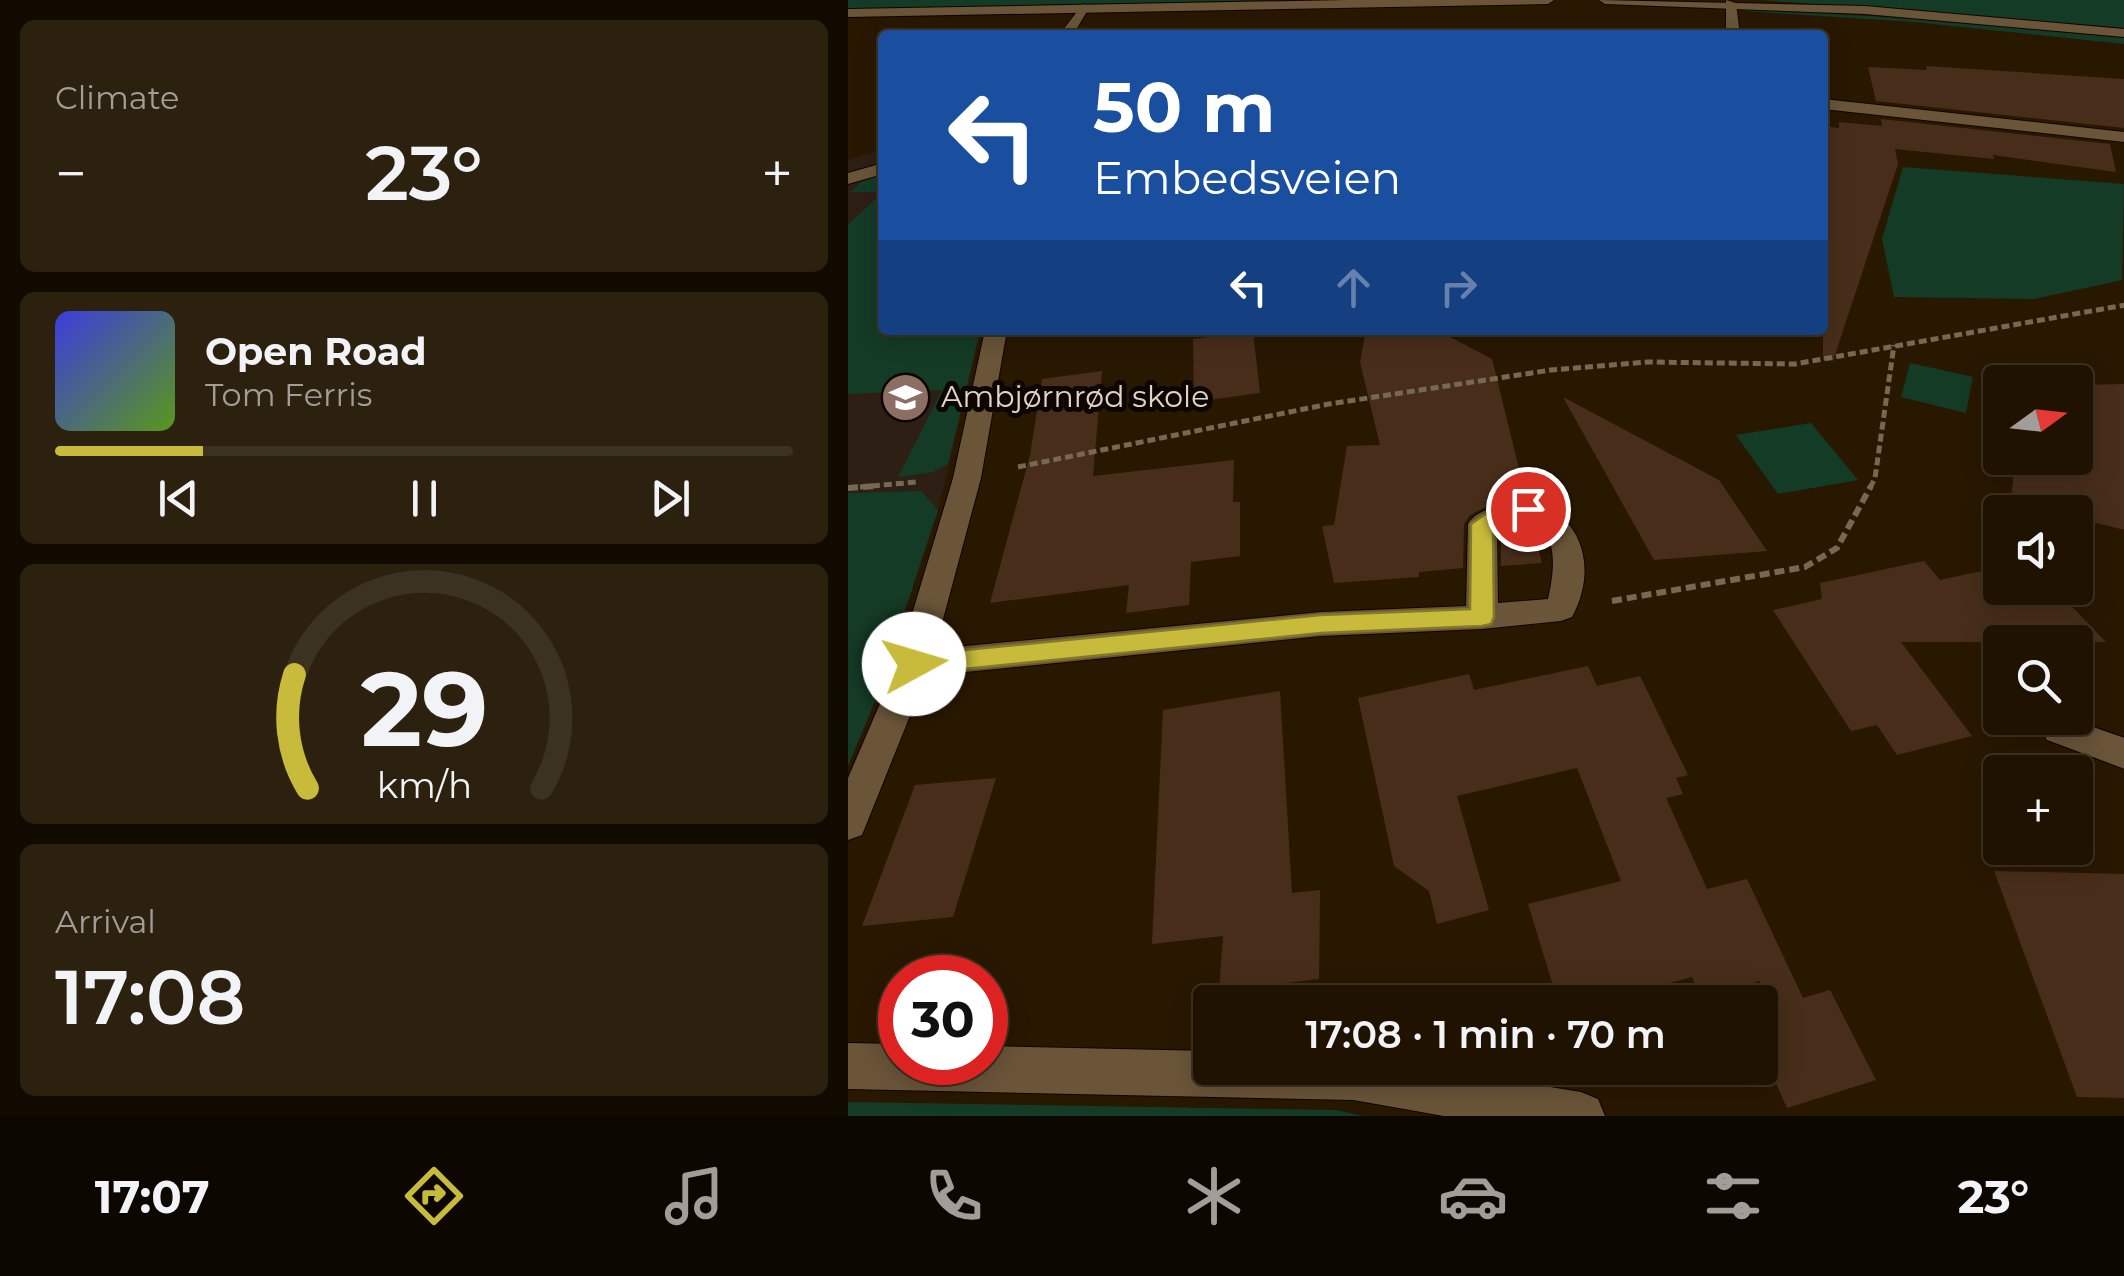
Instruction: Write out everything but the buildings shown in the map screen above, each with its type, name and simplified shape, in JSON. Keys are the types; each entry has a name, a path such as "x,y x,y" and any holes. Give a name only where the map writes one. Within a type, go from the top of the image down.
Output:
{"street":[{"path":"848,13 1548,0"},
{"path":"1605,0 1865,10 2124,33"},
{"path":"1730,3 1733,30"},
{"path":"1069,30 1084,8"},
{"path":"1937,115 1938,103 1954,100"},
{"path":"1828,104 2056,126 2124,137"},
{"path":"2041,110 2056,126"},
{"path":"848,179 878,170"},
{"path":"848,823 914,664 967,478 995,335"},
{"path":"914,664 1321,624 1482,617 1561,608 1569,570 1568,546 1553,526 1528,509 1504,511 1482,524 1482,617"},
{"path":"2073,735 2124,754"},
{"path":"848,1066 1354,1077 1581,1116"}],"path":[{"path":"848,488 967,478 1329,404 1552,370 1648,362 1795,364 2124,305"},
{"path":"1561,608 1804,566 1837,548 1875,478 1894,344"}],"shaded area":[{"name":"Ambjørnrød skole","path":"878,151 878,335 980,335 938,510 877,696 848,766 848,160"}],"green space":[{"path":"848,0 1281,0 848,9"},
{"path":"1761,0 2124,0 2124,28 2088,25"},
{"path":"1743,11 1951,21 2124,38 2124,44 1914,22"},
{"path":"1903,167 2124,184 2122,280 2034,299 1894,297 1882,239"},
{"path":"878,176 878,192 851,192 861,182"},
{"path":"878,197 878,335 979,335 948,464 933,472 898,477 942,390 848,394 848,225"},
{"path":"1910,363 1973,377 1966,413 1901,397"},
{"path":"1811,423 1858,480 1778,494 1736,435"},
{"path":"921,491 938,510 877,696 848,766 848,493"},
{"path":"848,1102 1336,1110 1363,1116 848,1116"}],"place":[{"name":"Ambjørnrød skole","path":"906,397"}],"route":[{"path":"914,664 1321,624 1482,617 1482,524 1504,511 1528,509"}]}
